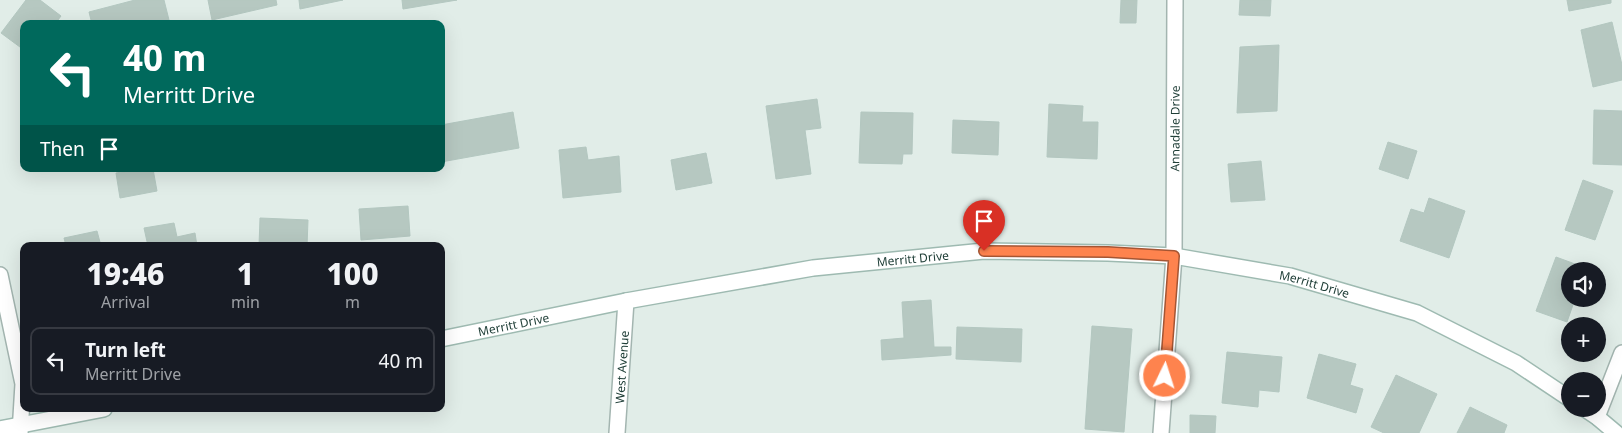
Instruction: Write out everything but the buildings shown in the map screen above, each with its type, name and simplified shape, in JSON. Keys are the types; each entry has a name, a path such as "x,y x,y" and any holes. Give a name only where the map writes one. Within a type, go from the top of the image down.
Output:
{"main road":[{"name":"Annadale Drive","path":"1161,433 1174,256 1175,0"},
{"name":"Merritt Drive","path":"445,338 626,301 813,268 984,251 1108,252 1174,256 1290,276 1417,313 1516,364 1561,393"},
{"path":"0,275 20,370"},
{"name":"West Avenue","path":"616,433 626,301"},
{"path":"1606,384 1622,353"},
{"path":"20,429 21,412"},
{"path":"0,429 20,429 91,412"},
{"path":"1596,417 1616,433"}],"route":[{"path":"984,251 1108,252 1174,256 1165,376"}]}
